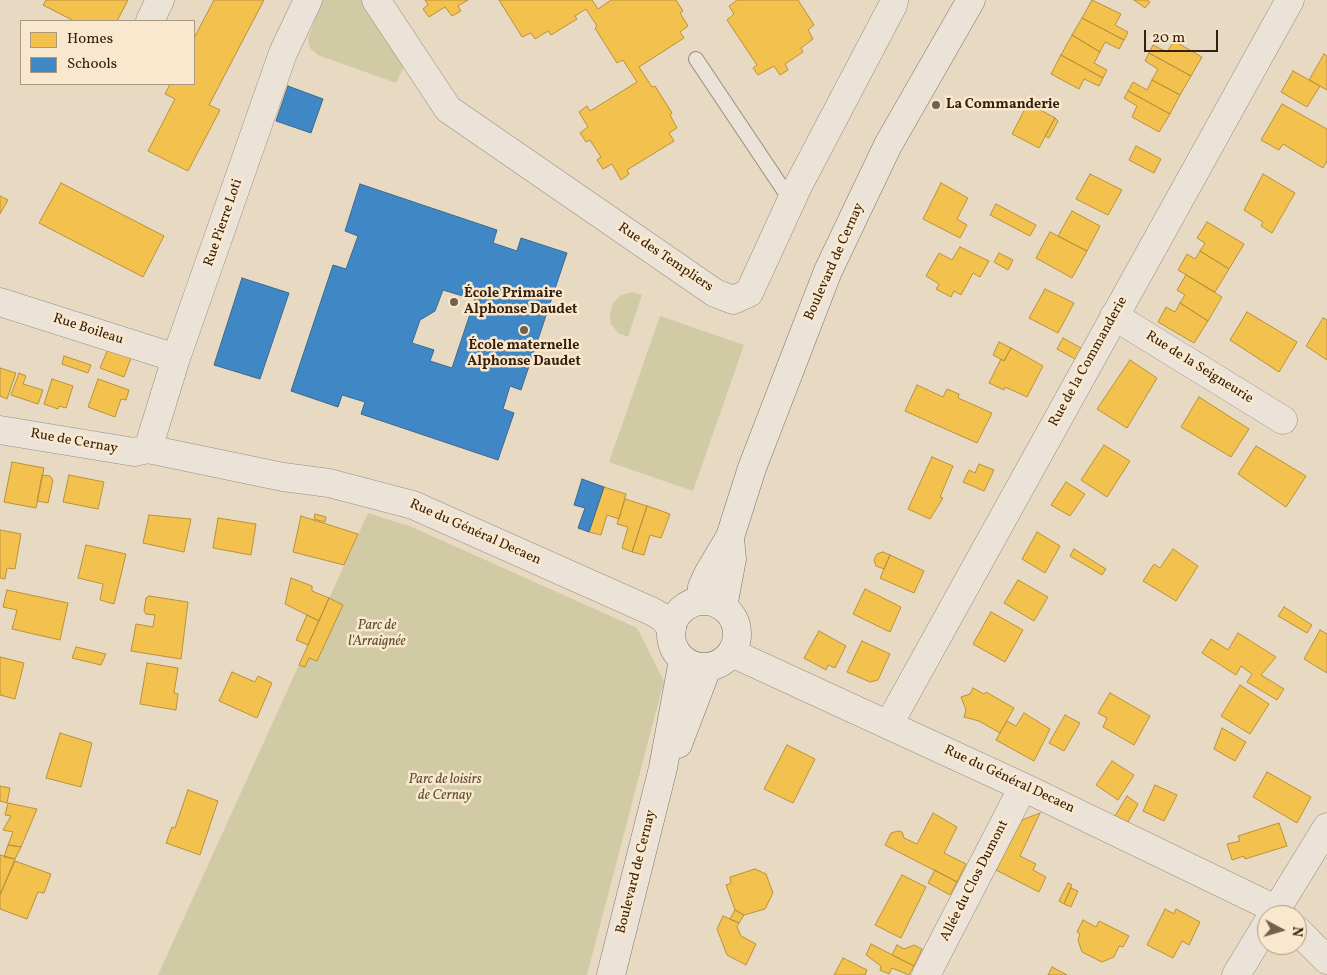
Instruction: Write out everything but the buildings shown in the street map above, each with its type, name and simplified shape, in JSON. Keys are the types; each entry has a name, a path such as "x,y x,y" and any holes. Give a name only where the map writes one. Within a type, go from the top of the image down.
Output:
{"street":[{"path":"150,20 160,0"},
{"name":"Rue Pierre Loti","path":"148,449 176,358 253,162 282,53 308,0"},
{"name":"Rue des Templiers","path":"376,0 448,109 715,293 733,300 749,293 791,201 894,5 894,0"},
{"name":"Boulevard de Cernay","path":"712,604 732,559 730,537 752,468 828,270 888,145 970,0"},
{"name":"Rue de la Commanderie","path":"889,724 1290,0"},
{"name":"Rue Boileau","path":"0,302 176,358"},
{"name":"Rue de la Seigneurie","path":"1114,316 1283,420"},
{"name":"Rue de Cernay","path":"0,430 134,452 148,449"},
{"name":"Rue du Général Decaen","path":"148,449 283,477 329,483 413,504 651,611 662,617 672,628"},
{"path":"712,604 732,617 737,630 737,638 732,653 721,663 695,664 673,645 672,628 678,613 684,607 712,604"},
{"name":"Rue du Général Decaen","path":"732,653 759,667 1023,786 1257,907"},
{"name":"Boulevard de Cernay","path":"611,975 663,768 695,664"},
{"name":"Allée du Clos Dumont","path":"926,975 1023,786"},
{"path":"1281,905 1327,827"},
{"path":"1307,940 1327,960"},
{"path":"1236,975 1257,942"}],"lane":[{"path":"696,59 791,201"}],"green space":[{"path":"322,0 363,0 406,63 396,83 318,55 310,48 308,39"},
{"path":"632,292 642,295 628,337 618,333 611,324 610,313 613,303 621,295"},
{"path":"660,316 744,345 693,491 609,462"},
{"name":"Parc de loisirs de Cernay","path":"368,513 412,527 637,628 664,681 587,975 158,975"}],"place":[{"name":"La Commanderie","path":"936,105"},
{"name":"École Primaire Alphonse Daudet","path":"454,302"},
{"name":"École maternelle Alphonse Daudet","path":"524,330"}],"park label":[{"name":"Parc de l'Arraignée","path":"377,634"}]}
